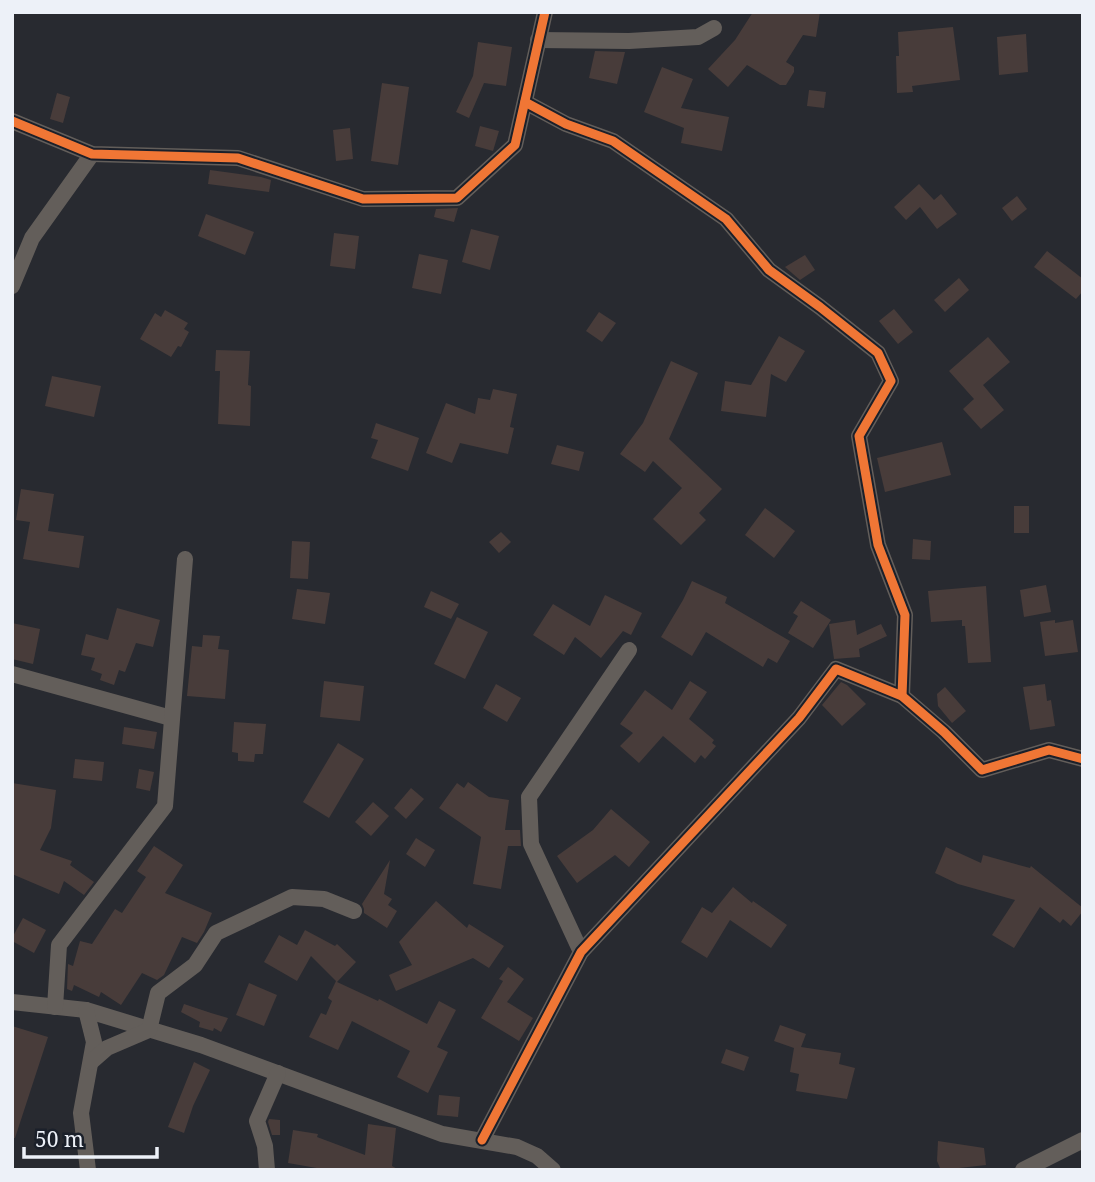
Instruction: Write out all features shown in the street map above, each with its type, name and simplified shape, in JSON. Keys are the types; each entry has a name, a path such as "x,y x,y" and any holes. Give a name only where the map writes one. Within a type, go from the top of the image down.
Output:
{"street":[{"path":"12,121 92,154 238,158 363,199 457,198 515,145 545,12"},
{"path":"538,40 629,41 698,37 714,28"},
{"path":"525,102 566,124 613,141 726,219 769,270 878,353 891,381 859,436 878,545 905,615 902,696"},
{"path":"12,286 32,239 92,154"},
{"path":"55,1007 59,945 165,806 185,559"},
{"path":"581,952 531,844 529,797 629,650"},
{"path":"482,1140 581,952 799,718 835,669 902,696 982,770 1049,750 1083,758"},
{"path":"12,674 171,718"},
{"path":"149,1030 158,993 195,965 216,933 292,897 324,899 354,911"},
{"path":"12,1002 86,1010 201,1045 442,1134 517,1147 537,1156 553,1170"},
{"path":"86,1010 94,1042 81,1113 88,1170"},
{"path":"90,1062 107,1048 149,1030"},
{"path":"267,1170 265,1146 257,1121 278,1073"},
{"path":"1023,1170 1083,1140"}],"building":[{"path":"753,12 820,12 816,37 803,35 786,62 794,67 794,72 786,85 780,85 747,65 728,87 708,69 735,40"},
{"path":"953,27 960,80 912,86 913,92 897,93 898,32"},
{"path":"1026,34 1028,72 999,75 997,37"},
{"path":"478,42 512,47 506,86 484,83 469,118 456,112 473,76"},
{"path":"595,51 625,52 617,84 589,78"},
{"path":"662,67 693,79 681,108 729,117 722,151 681,143 684,128 644,112"},
{"path":"382,83 409,87 398,165 371,161"},
{"path":"809,90 826,92 824,108 807,106"},
{"path":"57,93 70,97 63,123 50,119"},
{"path":"480,126 499,131 493,151 475,146"},
{"path":"350,128 353,159 336,161 333,130"},
{"path":"210,170 271,180 269,192 208,184"},
{"path":"919,184 934,200 941,194 957,214 937,229 920,207 906,220 894,207"},
{"path":"1017,196 1027,209 1012,221 1002,208"},
{"path":"458,208 454,222 434,217 436,209"},
{"path":"206,214 254,232 245,255 198,236"},
{"path":"471,229 499,236 490,270 462,262"},
{"path":"334,233 359,236 355,269 330,266"},
{"path":"1047,251 1083,279 1083,291 1076,299 1034,267"},
{"path":"419,254 448,260 441,294 412,288"},
{"path":"805,255 815,270 800,280 785,267"},
{"path":"959,278 969,290 945,312 934,300"},
{"path":"894,309 913,332 898,344 879,321"},
{"path":"165,310 188,323 184,329 189,332 181,347 178,346 171,357 140,339 155,313 161,317"},
{"path":"599,312 616,323 602,342 586,331"},
{"path":"779,336 805,351 786,382 771,374 766,417 721,411 725,381 751,385"},
{"path":"988,337 1010,362 983,385 1004,410 981,429 963,409 974,399 949,371"},
{"path":"216,350 250,351 250,426 218,424 220,371 215,371"},
{"path":"671,361 698,373 669,439 722,489 699,513 706,520 681,545 653,519 682,488 653,461 645,472 620,454 643,423"},
{"path":"52,376 101,386 94,417 45,406"},
{"path":"493,389 517,394 508,454 460,443 452,463 426,453 446,403 475,414 478,398 490,400"},
{"path":"376,423 419,438 408,471 371,458 378,440 371,438"},
{"path":"942,442 951,475 885,492 877,458"},
{"path":"557,445 584,452 579,471 551,464"},
{"path":"21,489 54,494 48,531 84,536 79,568 23,559 30,522 16,520"},
{"path":"1014,506 1029,506 1029,533 1014,533"},
{"path":"765,508 795,531 774,558 745,535"},
{"path":"501,532 511,542 499,553 489,542"},
{"path":"913,539 931,541 930,560 912,559"},
{"path":"292,541 310,542 308,579 290,578"},
{"path":"692,581 727,597 725,603 790,641 777,663 768,658 763,667 706,632 692,656 661,637"},
{"path":"1046,585 1051,612 1024,617 1020,590"},
{"path":"986,586 991,662 968,663 965,626 962,626 962,620 931,622 928,591"},
{"path":"297,589 330,593 325,624 292,619"},
{"path":"431,591 459,604 451,619 424,607"},
{"path":"605,595 642,613 631,635 623,631 601,658 575,637 564,655 533,635 553,604 590,626"},
{"path":"801,601 831,620 813,648 788,633 798,616 793,613"},
{"path":"117,608 160,620 153,647 136,643 125,672 119,670 114,685 100,680 102,674 91,670 95,658 81,655 86,634 108,640"},
{"path":"457,617 488,632 465,679 434,664"},
{"path":"855,620 857,635 881,624 887,636 859,649 860,657 834,659 829,624"},
{"path":"1055,620 1055,623 1073,620 1078,652 1045,656 1040,622"},
{"path":"12,623 40,629 33,664 12,659"},
{"path":"203,635 220,636 218,649 229,650 225,699 187,696 192,646 202,647"},
{"path":"324,681 364,686 360,721 320,717"},
{"path":"690,681 707,692 689,719 714,740 712,743 716,746 705,759 701,755 695,763 663,736 639,763 620,746 633,733 620,724 645,690 672,710"},
{"path":"841,682 866,704 842,726 822,705"},
{"path":"496,684 521,698 507,722 483,708"},
{"path":"1045,684 1047,701 1051,700 1055,726 1030,730 1023,687"},
{"path":"945,687 966,711 952,723 938,706 937,694"},
{"path":"234,722 266,724 263,754 255,754 254,762 238,761 238,753 232,752"},
{"path":"124,727 157,732 154,749 122,744"},
{"path":"338,743 364,759 329,818 303,802"},
{"path":"75,759 104,762 102,781 73,778"},
{"path":"139,769 154,772 150,791 136,788"},
{"path":"468,782 489,797 509,800 505,830 520,830 521,846 508,846 501,889 473,884 481,837 439,808 457,783 464,788"},
{"path":"12,783 56,790 51,828 40,850 72,861 70,865 94,882 84,895 64,881 59,894 12,874"},
{"path":"411,788 424,799 406,819 394,808"},
{"path":"373,802 389,816 371,836 355,822"},
{"path":"611,809 650,842 629,867 615,855 577,883 557,856 593,830"},
{"path":"416,838 435,850 425,867 406,854"},
{"path":"154,846 183,865 165,893 212,913 204,932 197,943 182,937 164,975 157,980 142,973 121,1005 101,992 99,997 74,985 72,991 67,989 68,964 73,966 80,941 92,944 115,909 122,913 146,877 137,871"},
{"path":"946,847 981,863 983,855 1030,868 1031,866 1083,908 1083,911 1071,926 1063,919 1060,923 1040,907 1014,948 992,935 1015,900 958,884 935,873"},
{"path":"390,860 384,894 392,899 388,905 397,911 387,928 364,913 362,904"},
{"path":"733,887 752,903 753,901 787,925 771,948 730,920 707,958 681,942 702,907 712,913"},
{"path":"436,901 467,928 469,924 504,946 489,968 473,958 396,991 389,975 412,965 399,942"},
{"path":"23,918 46,930 34,953 12,941"},
{"path":"305,930 335,946 337,944 356,962 337,982 378,1001 379,999 427,1024 439,1001 456,1010 437,1047 448,1052 428,1093 397,1077 410,1051 352,1021 338,1050 309,1037 321,1013 326,1015 332,1001 328,998 336,981 311,956 297,981 264,962 279,935 297,945"},
{"path":"508,967 524,979 507,1002 533,1018 519,1041 481,1018 503,981 499,979"},
{"path":"249,983 277,995 264,1026 236,1015"},
{"path":"184,1004 228,1018 221,1032 214,1028 213,1031 199,1027 200,1022 181,1012"},
{"path":"780,1025 806,1034 801,1047 841,1053 839,1064 855,1068 847,1099 796,1091 799,1074 790,1072 794,1048 774,1041"},
{"path":"12,1026 48,1037 15,1138 12,1138"},
{"path":"726,1049 749,1057 744,1071 721,1063"},
{"path":"194,1062 210,1070 184,1133 168,1127"},
{"path":"439,1095 460,1097 458,1117 437,1115"},
{"path":"269,1119 280,1120 280,1135 272,1135"},
{"path":"368,1124 396,1128 392,1166 399,1170 328,1170 288,1163 293,1130 318,1134 317,1137 365,1155"},
{"path":"938,1141 984,1148 986,1165 940,1168 937,1161"}],"cycle path":[{"path":"12,121 92,154 238,158 363,199 457,198 515,145 545,12"},
{"path":"525,102 566,124 613,141 726,219 769,270 878,353 891,381 859,436 878,545 905,615 902,696"},
{"path":"482,1140 581,952 799,718 836,669 902,696 982,770 1049,750 1083,759"}]}
